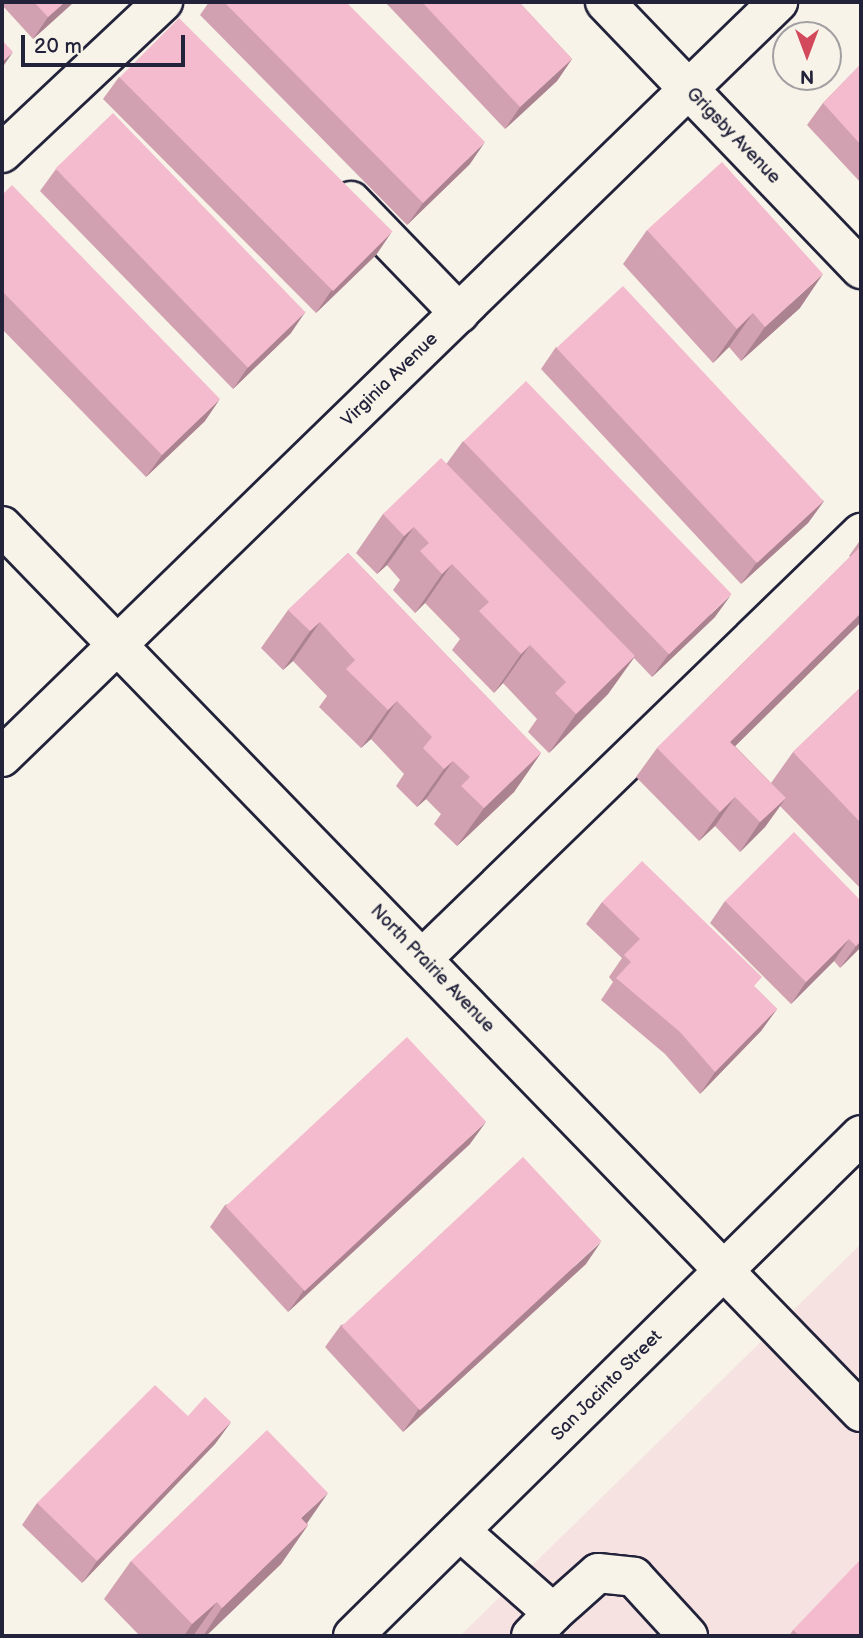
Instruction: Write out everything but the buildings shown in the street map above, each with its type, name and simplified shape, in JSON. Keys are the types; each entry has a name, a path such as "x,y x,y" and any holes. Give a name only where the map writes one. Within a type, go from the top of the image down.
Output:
{"street":[{"path":"2,153 163,2"},
{"name":"Grigsby Avenue","path":"605,2 861,269"},
{"name":"Virginia Avenue","path":"2,757 778,2"},
{"path":"330,180 459,313"},
{"name":"North Prairie Avenue","path":"2,526 861,1412"},
{"path":"422,959 861,533"},
{"name":"San Jacinto Street","path":"353,1636 861,1135"},
{"path":"460,1531 542,1624 598,1573 634,1577 688,1636"}],"shaded area":[{"path":"861,1244 861,1636 460,1636"}]}
